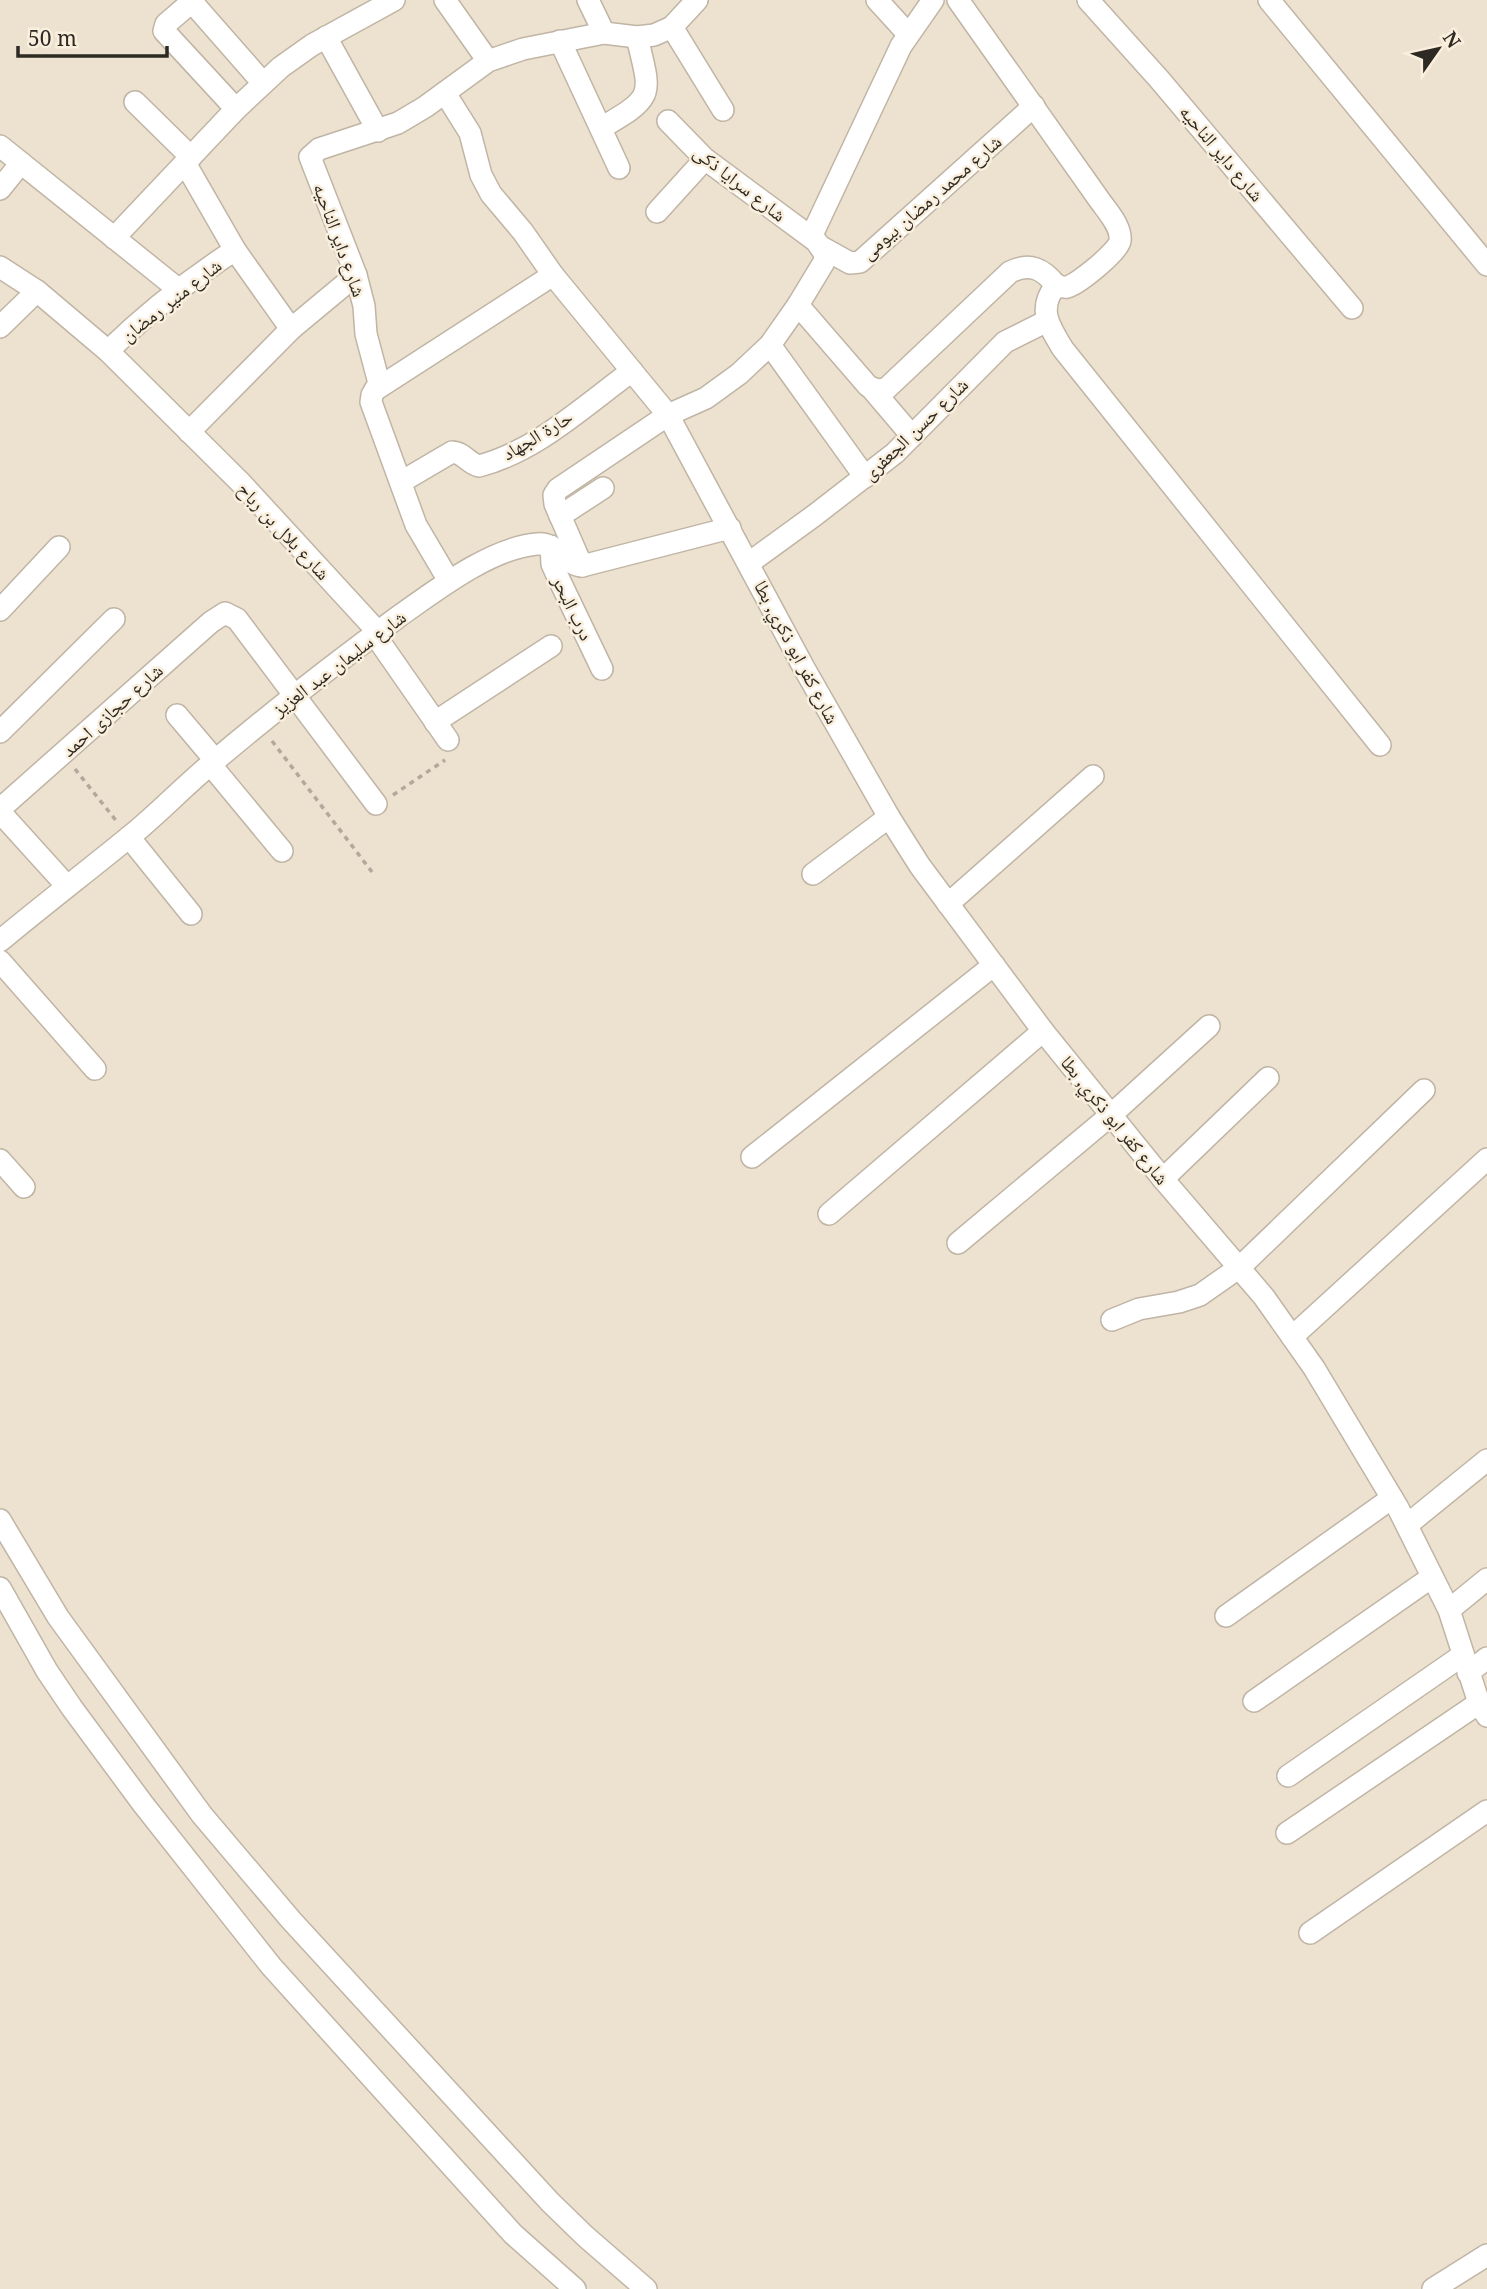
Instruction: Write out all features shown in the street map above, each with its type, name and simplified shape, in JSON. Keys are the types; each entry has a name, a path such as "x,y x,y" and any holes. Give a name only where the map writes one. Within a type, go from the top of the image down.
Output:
{"street":[{"path":"114,238 236,109 294,57 394,0"},
{"path":"445,0 488,61"},
{"path":"587,0 604,33"},
{"path":"697,0 672,27 723,110"},
{"path":"877,0 908,34"},
{"path":"583,566 555,504 554,495 558,489 668,415 714,393 770,345 824,261 825,254 816,242 887,74 908,34 933,0"},
{"path":"872,389 886,389 1010,272 1030,265 1041,270 1056,285 1064,287 1073,285 1119,248 1121,238 1118,228 958,0"},
{"name":"شارع داير الناحيه","path":"1088,0 1159,79 1352,308"},
{"path":"1269,0 1487,265"},
{"path":"236,109 164,31 166,24 193,1 264,83"},
{"name":"شارع داير الناحيه","path":"449,581 416,525 371,402 379,383 366,334 364,306 356,275 310,157 319,149 378,131 405,119 488,61 523,49 560,41 604,33 637,37 654,35 672,27"},
{"path":"326,37 378,131"},
{"path":"601,128 640,102 646,93 648,84 637,37"},
{"path":"560,41 620,168"},
{"path":"445,93 470,133 481,175 491,194 523,232 553,275 668,415 730,528 583,566 572,564 551,546"},
{"path":"135,102 188,160 235,250 291,329"},
{"name":"شارع محمد رمضان بيومى","path":"816,242 850,263 860,262 1034,106"},
{"name":"شارع سرايا ذكى","path":"668,121 705,159 816,242"},
{"path":"0,146 178,289"},
{"path":"657,212 705,159"},
{"path":"0,188 20,163"},
{"name":"شارع منير رمضان","path":"108,351 144,316 235,250"},
{"name":"شارع بلال بن رباح","path":"0,267 37,291 108,351 241,484 376,633 448,740"},
{"path":"189,432 291,329 356,275"},
{"path":"375,390 553,275"},
{"path":"1056,285 1046,302 1047,321 1063,349 1380,745"},
{"path":"0,327 37,291"},
{"path":"798,305 912,436"},
{"name":"شارع حسن الجعفرى","path":"749,563 895,453 992,352 1005,342 1047,321"},
{"path":"770,345 865,477"},
{"name":"حارة الجهاد","path":"401,482 452,452 458,452 472,464 480,466 511,454 551,430 632,371"},
{"path":"560,516 603,488"},
{"name":"شارع كفر ابو ذكري, بطا","path":"730,528 804,668 920,866 1043,1031 1163,1179 1240,1268 1314,1368 1407,1525 1449,1611 1483,1709"},
{"name":"شارع سليمان عبد العزيز","path":"0,941 66,885 129,837 294,694 376,633 449,581 492,558 523,547 544,543 551,546"},
{"name":"درب البحر","path":"551,546 552,565 602,669"},
{"path":"0,610 59,547"},
{"name":"شارع حجازى احمد","path":"0,811 211,622 225,613 237,619 294,694"},
{"path":"0,732 114,619"},
{"path":"435,722 551,646"},
{"path":"294,694 376,804"},
{"path":"177,715 282,851"},
{"path":"948,904 1093,776"},
{"path":"0,811 66,885"},
{"path":"813,874 889,817"},
{"path":"129,837 191,914"},
{"path":"0,961 95,1069"},
{"path":"752,1157 994,965"},
{"path":"958,1243 1111,1115 1209,1026"},
{"path":"830,1214 1043,1031"},
{"path":"1163,1179 1268,1078"},
{"path":"1112,1320 1139,1309 1179,1302 1200,1295 1240,1268 1424,1090"},
{"path":"1292,1337 1487,1159"},
{"path":"0,1160 24,1187"},
{"path":"1407,1525 1487,1460"},
{"path":"1226,1616 1392,1498"},
{"path":"0,1520 58,1617 202,1815 291,1920 550,2202 646,2289"},
{"path":"1254,1701 1432,1577"},
{"path":"1449,1611 1487,1579"},
{"path":"0,1588 47,1671 79,1718 175,1846 271,1966 513,2234 575,2289"},
{"path":"1288,1776 1466,1664 1487,1658"},
{"path":"1287,1833 1483,1709"},
{"path":"1310,1933 1487,1811"},
{"path":"1433,2289 1487,2255"}],"path":[{"path":"259,724 372,873"},
{"path":"376,804 416,781 448,758 452,751 448,740"},
{"path":"62,754 129,837"}]}
